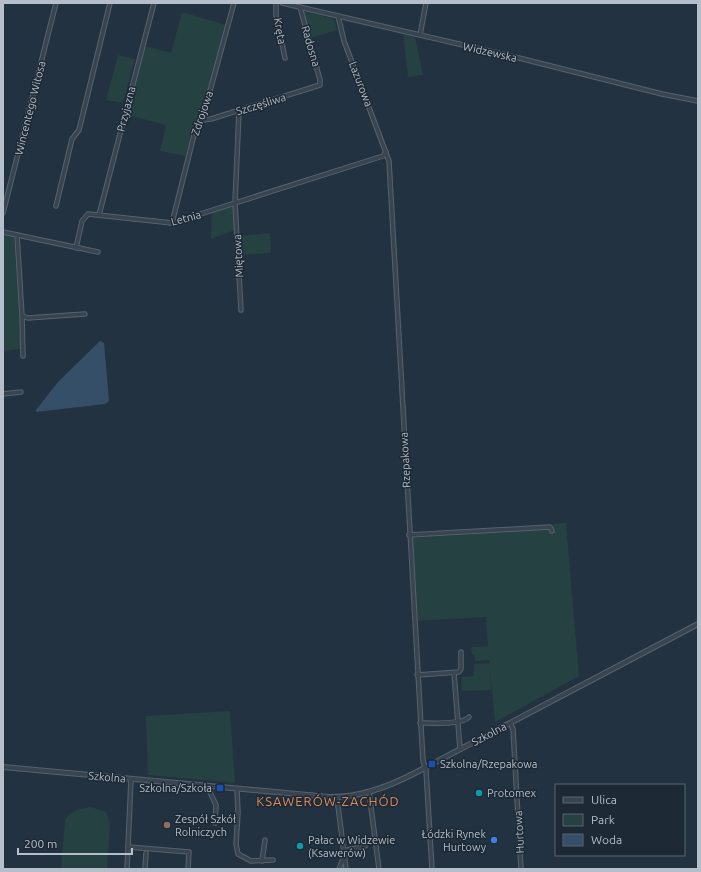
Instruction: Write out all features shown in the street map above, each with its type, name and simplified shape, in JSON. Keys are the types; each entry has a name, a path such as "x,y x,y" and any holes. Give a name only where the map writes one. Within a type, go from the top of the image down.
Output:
{"street":[{"name":"Wincentego Witosa","path":"3,213 56,3"},
{"path":"56,206 72,139 79,130 110,3"},
{"name":"Przyjazna","path":"99,215 154,3"},
{"name":"Zdrojowa","path":"172,223 195,131 202,120 234,3"},
{"name":"Kręta","path":"276,3 276,16 285,58"},
{"name":"Widzewska","path":"282,3 662,94 698,101"},
{"path":"420,35 426,3"},
{"name":"Radosna","path":"300,7 320,80 320,85"},
{"name":"Lazurowa","path":"338,16 344,41 386,152"},
{"name":"Szczęśliwa","path":"202,120 239,111 320,85"},
{"name":"Miętowa","path":"239,111 235,203 241,310"},
{"name":"Letnia","path":"76,248 84,218 88,214 172,223 348,168 383,156 386,152"},
{"name":"Rzepakowa","path":"386,152 389,161 420,723 423,764 425,768 432,869"},
{"path":"3,232 98,252"},
{"path":"18,235 23,356"},
{"path":"22,316 28,318 84,314"},
{"path":"3,394 21,392"},
{"path":"409,536 550,527 552,531"},
{"name":"Szkolna","path":"3,767 337,798 369,792 394,783 425,768 698,624"},
{"path":"417,675 460,671 461,652"},
{"path":"454,672 460,749"},
{"path":"420,723 458,722 467,719 469,716"},
{"name":"Hurtowa","path":"510,723 513,729 522,869"},
{"path":"127,869 131,779"},
{"path":"207,786 216,805 215,823"},
{"path":"237,789 238,813 236,844 238,854 249,861 273,860"},
{"path":"369,792 379,869"},
{"path":"337,798 346,869"},
{"path":"262,861 265,840"},
{"path":"339,869 344,854 364,846"},
{"path":"129,847 189,852 188,869"},
{"path":"145,869 146,853"}],"green space":[{"path":"303,11 334,19 337,30 310,38"},
{"path":"182,12 226,25 206,103 201,117 193,126 186,156 160,151 166,125 127,115 145,46 171,53"},
{"path":"403,34 415,37 423,75 408,77"},
{"path":"118,55 135,59 123,103 106,100"},
{"path":"233,206 235,230 211,239 212,212"},
{"path":"3,233 14,236 21,349 3,351"},
{"path":"270,233 271,253 239,255 238,236"},
{"path":"566,523 579,676 495,722 490,670 491,690 462,691 461,677 474,676 474,664 490,663 489,660 475,661 471,647 488,646 486,617 415,621 410,538 553,529 553,524"},
{"path":"230,711 235,783 148,775 146,716"},
{"path":"91,807 106,812 110,824 107,869 61,869 65,820 73,812"}],"water":[{"path":"100,341 104,343 109,401 105,404 36,412 58,382"}],"place":[{"name":"Szkolna/Rzepakowa","path":"432,764"},
{"name":"Szkolna/Szkoła","path":"220,788"},
{"name":"Protomex","path":"479,793"},
{"name":"Zespół Szkół Rolniczych","path":"167,825"},
{"name":"Łódzki Rynek Hurtowy","path":"494,840"},
{"name":"Pałac w Widzewie (Ksawerów)","path":"300,846"}],"district":[{"name":"KSAWERÓW-ZACHÓD","path":"328,801"}]}
